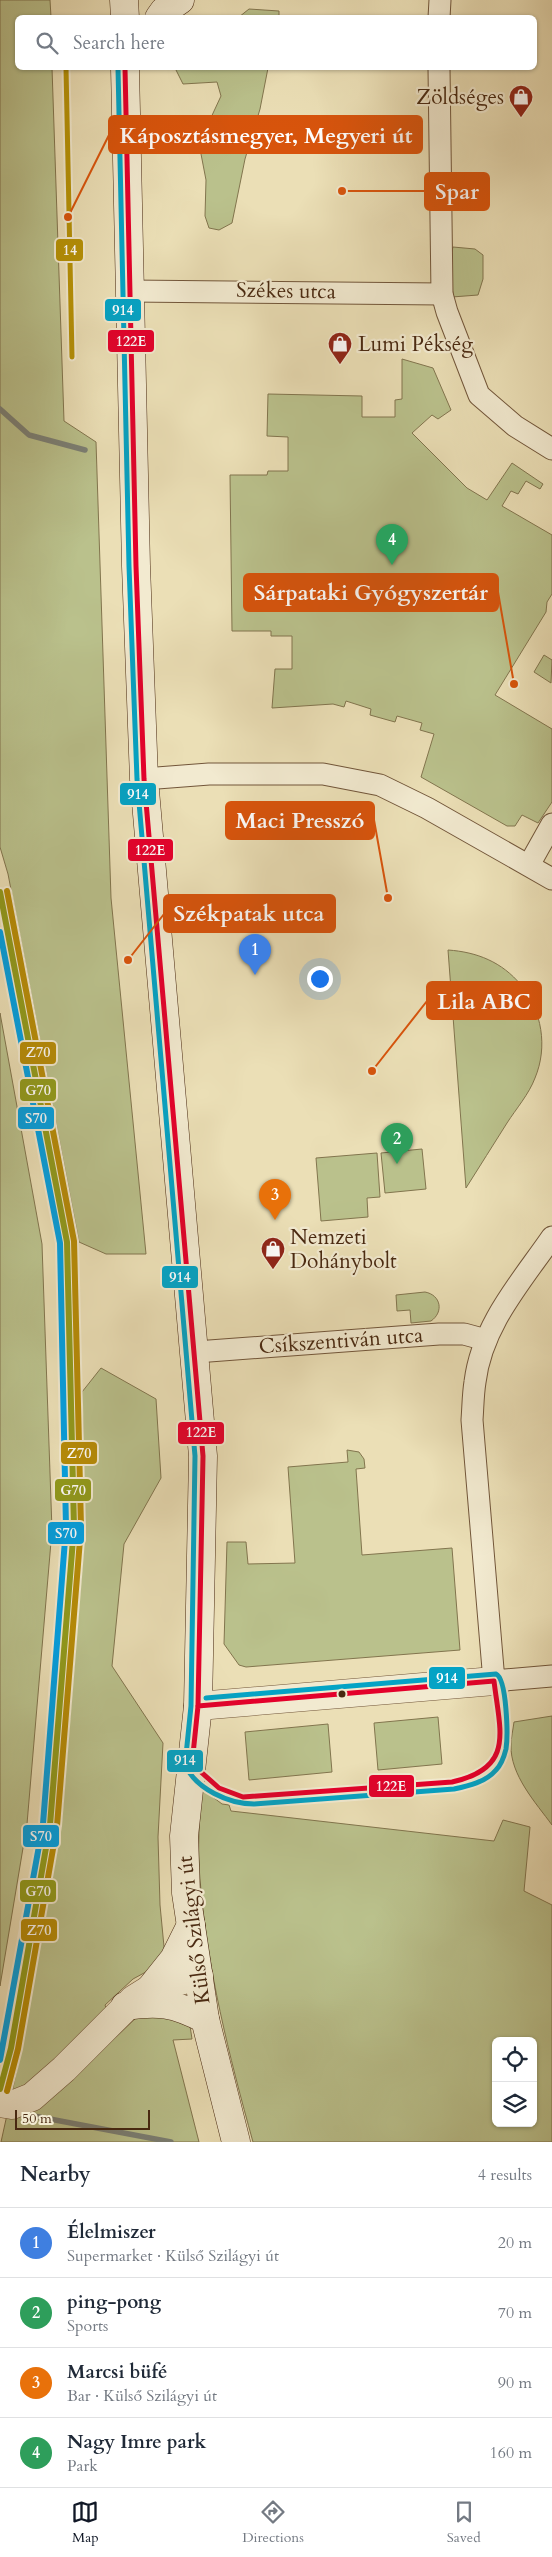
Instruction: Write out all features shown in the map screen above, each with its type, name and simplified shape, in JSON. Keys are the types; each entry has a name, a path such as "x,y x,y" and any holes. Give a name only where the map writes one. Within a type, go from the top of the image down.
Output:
{"main road":[{"path":"124,0 125,15"},
{"path":"161,15 180,0"},
{"name":"Külső Szilágyi út","path":"126,70 136,566 144,779 196,1352 203,1456 198,1706 184,1836 186,1893 205,2018 236,2142"},
{"path":"198,1706 494,1681"},
{"path":"0,2103 12,2105 32,2097 64,2070 125,2006 150,1989 174,1959 191,1925"},
{"path":"150,1989 199,1976"},
{"path":"125,2006 161,2002 183,2008 205,2018"}],"street":[{"path":"440,0 440,15"},
{"path":"438,70 442,294 447,312 479,395 515,426 552,449"},
{"name":"Székes utca","path":"130,291 442,294"},
{"path":"144,779 209,774 323,774 380,785 404,795 552,879"},
{"path":"529,865 552,824"},
{"path":"552,1237 502,1307 486,1340 475,1380 472,1420 494,1681 552,1676"},
{"name":"Csíkszentiván utca","path":"196,1352 439,1334 464,1334 486,1340"}],"green space":[{"path":"0,0 50,0 51,15 15,15 15,70 52,70 64,421 96,442 111,898 146,1254 106,1254 79,1242 8,874 0,847"},
{"path":"249,9 279,11 279,15 242,15"},
{"path":"176,70 268,70 260,109 245,159 232,223 219,230 209,228 205,216 206,180 201,154 208,124 221,96 217,82 183,84"},
{"path":"453,247 475,249 483,255 483,279 478,295 452,297 447,269"},
{"path":"402,359 433,368 451,410 438,419 432,415 412,433 467,488 487,500 512,463 543,484 540,489 526,481 518,494 511,491 502,506 552,535 552,594 547,602 546,612 495,695 552,729 552,802 538,823 522,815 515,826 507,826 421,777 434,734 420,730 422,723 397,716 395,722 370,715 371,709 346,701 344,707 333,704 272,708 275,669 292,669 292,636 271,636 271,631 232,631 230,475 267,475 268,471 288,471 288,437 267,436 268,394 362,396 362,417 395,417 395,400 402,399"},
{"path":"544,655 552,660 551,683 534,672"},
{"path":"448,950 479,956 497,964 514,977 534,1006 541,1030 542,1042 539,1066 526,1096 466,1188"},
{"path":"0,1013 42,1244 52,1530 27,1824 0,1986"},
{"path":"422,1149 426,1189 385,1193 381,1153"},
{"path":"377,1153 380,1197 367,1198 368,1217 321,1221 316,1158"},
{"path":"425,1292 437,1300 439,1304 438,1313 431,1321 411,1323 410,1310 397,1311 396,1295"},
{"path":"101,1368 156,1399 161,1478 124,1544 112,1666 163,1743 158,1837 160,1905 165,1957 155,1967 133,1979 105,2005 116,2037 137,2017 152,2010 189,2019 192,2039 173,2040 199,2142 1,2142 21,2051 61,1826 85,1526 82,1392"},
{"path":"347,1450 359,1452 364,1459 365,1468 356,1469 362,1555 452,1548 460,1650 246,1667 239,1665 224,1644 227,1542 246,1542 248,1564 295,1563 288,1467 348,1462"},
{"path":"552,1716 552,1825 519,1778 512,1756 511,1745 514,1722"},
{"path":"438,1717 442,1764 378,1770 374,1723"},
{"path":"328,1724 332,1772 249,1780 245,1732"},
{"path":"201,1788 222,1804 229,1805 231,1811 494,1841 503,1820 530,1827 524,1891 552,1905 552,2142 253,2142 220,2012 208,1946 203,1913 199,1845"}],"waterway":[{"path":"0,409 29,435 85,450"},
{"path":"34,2116 171,2142"}],"transit line":[{"name":"14","path":"66,70 72,357"},
{"name":"914","path":"118,70 129,566 137,779 195,1456 191,1706 185,1765 190,1774 214,1794 234,1801 254,1804 454,1789 477,1783 487,1778 498,1768 506,1749 507,1721 505,1696 500,1678 496,1674 206,1698"},
{"name":"122E","path":"125,70 136,566 144,779 203,1456 198,1706"},
{"name":"Z70","path":"7,891 74,1241 81,1527 57,1826 18,2049 7,2091"},
{"name":"G70","path":"0,892 67,1242 74,1527 50,1825 11,2048 0,2089"},
{"name":"S70","path":"0,932 60,1243 66,1527 43,1824 0,2060"},
{"name":"122E","path":"494,1681 500,1732 499,1745 495,1757 486,1767 472,1776 452,1782 243,1797 219,1788 192,1764 198,1706 494,1681"}],"place":[{"name":"Zöldséges","path":"521,118"},
{"name":"Spar","path":"342,191"},
{"name":"Káposztásmegyer, Megyeri út","path":"68,217"},
{"name":"Lumi Pékség","path":"340,365"},
{"name":"Nagy Imre park","path":"392,565"},
{"name":"Sárpataki Gyógyszertár","path":"514,684"},
{"name":"Maci Presszó","path":"388,898"},
{"name":"Székpatak utca","path":"128,960"},
{"name":"Élelmiszer","path":"255,975"},
{"name":"Lila ABC","path":"372,1071"},
{"name":"ping-pong","path":"397,1164"},
{"name":"Marcsi büfé","path":"275,1220"},
{"name":"Nemzeti Dohánybolt","path":"273,1270"}]}
